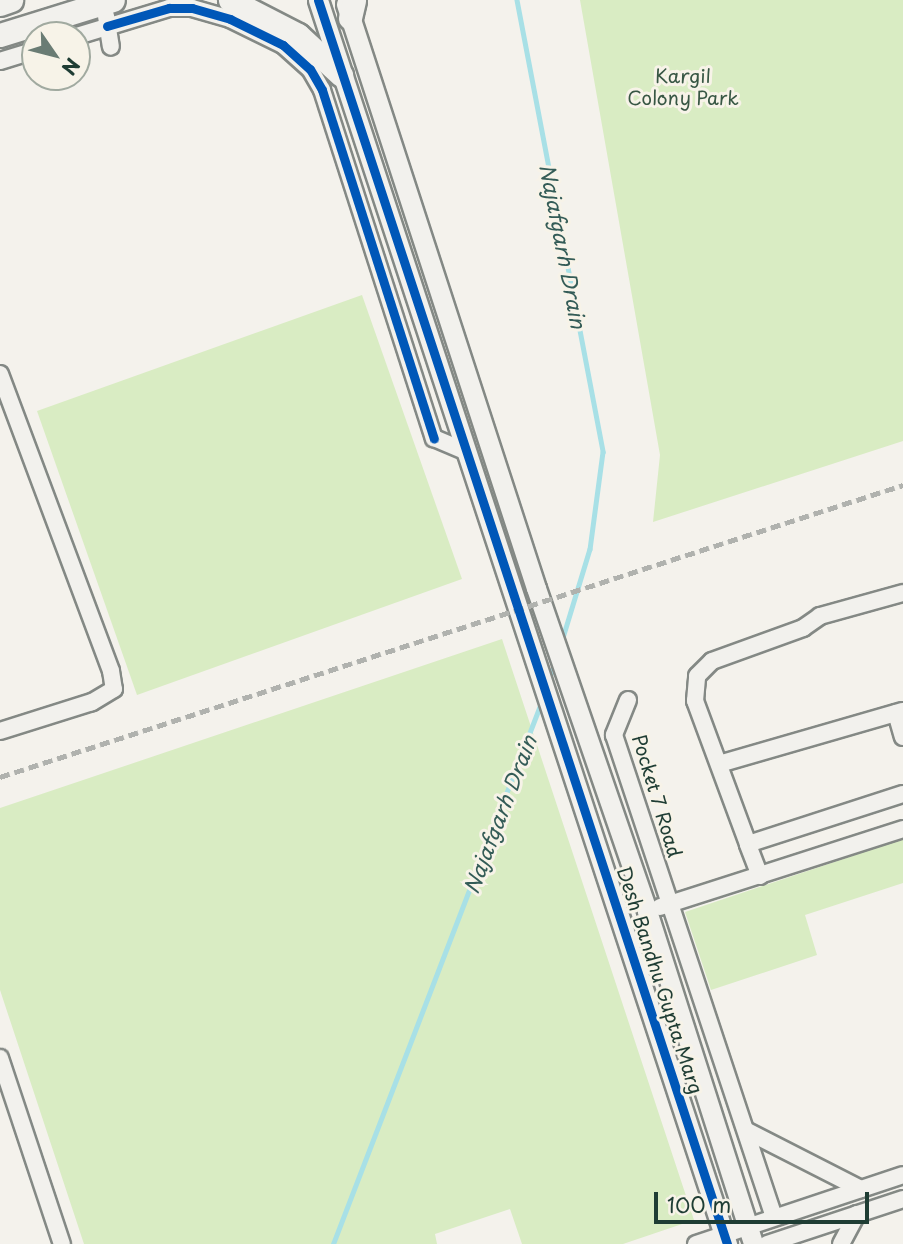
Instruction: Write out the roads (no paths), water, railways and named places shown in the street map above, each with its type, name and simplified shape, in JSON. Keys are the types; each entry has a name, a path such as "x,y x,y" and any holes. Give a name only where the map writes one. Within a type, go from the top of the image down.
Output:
{"main road":[{"path":"0,4 12,0"},
{"path":"230,0 298,35 341,75"},
{"path":"0,35 109,1"}],"street":[{"name":"Desh Bandhu Gupta Marg","path":"317,0 726,1239"},
{"path":"109,1 107,26 111,47"},
{"name":"Desh Bandhu Gupta Marg","path":"350,6 536,588 577,700 647,911 750,1235"},
{"path":"91,31 169,8 192,8 230,19 283,45 310,69 322,90 434,438 467,452"},
{"path":"0,61 21,54"},
{"path":"0,374 111,671 114,690 92,702 0,731"},
{"path":"760,876 695,701 693,688 702,668 803,628 820,616 903,593"},
{"name":"Pocket 7 Road","path":"628,700 614,735 668,905 747,1131 774,1217"},
{"path":"719,764 900,712 903,737"},
{"path":"747,844 903,794"},
{"path":"647,911 903,830"},
{"path":"0,1058 62,1244"},
{"path":"747,1131 861,1189"},
{"path":"696,1244 750,1235 774,1217 903,1175"},
{"path":"767,1244 785,1241 903,1199"},
{"path":"841,1244 857,1214"}],"waterway":[{"name":"Najafgarh Drain","path":"517,0 603,452 590,549 562,641"},
{"name":"Najafgarh Drain","path":"548,681 555,663"},
{"name":"Najafgarh Drain","path":"333,1244 541,703"}],"railway":[{"path":"0,777 903,485"}],"park label":[{"name":"Kargil Colony Park","path":"683,87"}]}
